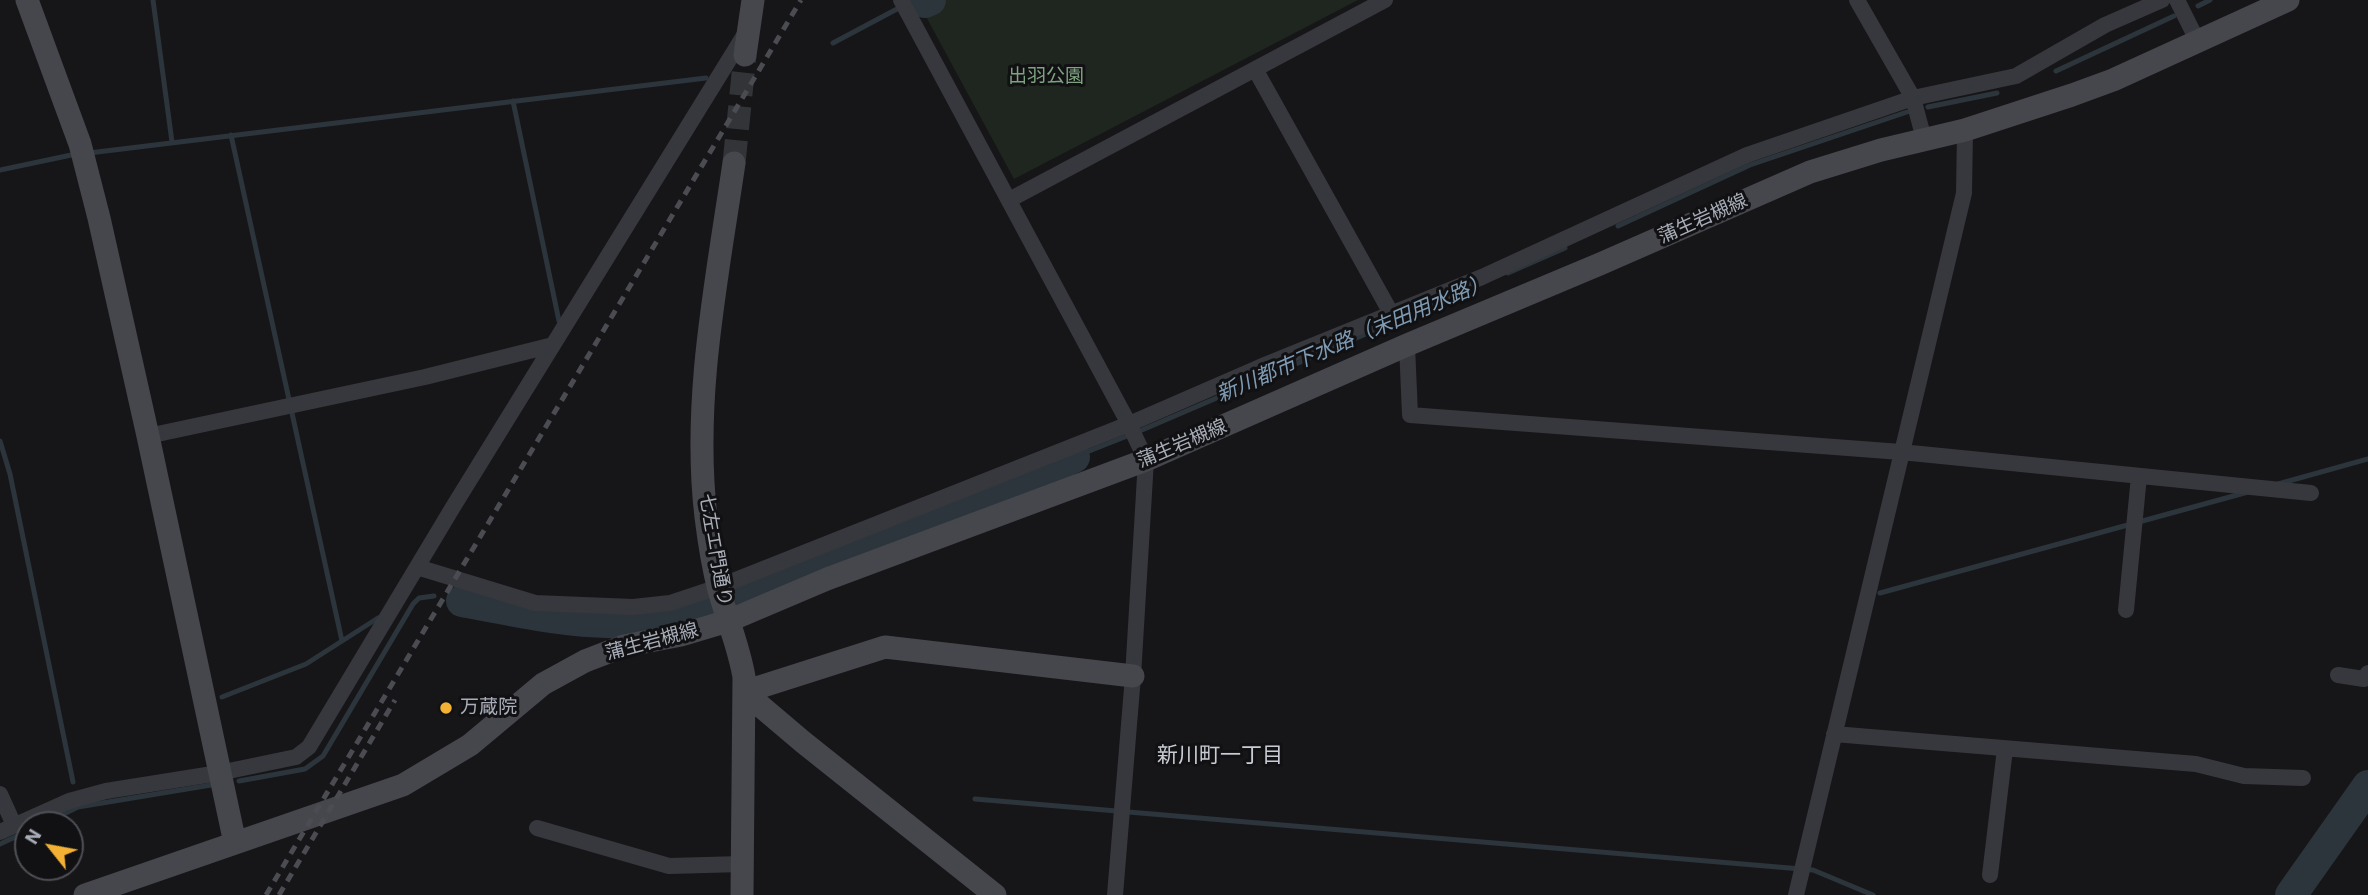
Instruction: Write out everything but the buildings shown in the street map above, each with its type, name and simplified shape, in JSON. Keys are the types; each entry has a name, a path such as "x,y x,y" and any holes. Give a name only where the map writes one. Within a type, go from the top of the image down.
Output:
{"street":[{"path":"27,0 80,144 148,436 235,843"},
{"path":"745,55 753,0"},
{"path":"901,0 1146,460 1133,676 1115,895"},
{"path":"1009,200 1385,0"},
{"path":"1857,0 1913,99 1924,139"},
{"path":"417,568 535,603 634,607 670,603 718,587 1129,424 1482,277 1747,155 1913,99 2016,76 2105,25 2162,0"},
{"path":"2177,0 2199,42"},
{"name":"蒲生岩槻線","path":"85,895 403,785 470,745 543,684 585,661 624,646 681,635 728,621 827,579 1146,460 1810,172 1881,149 1965,130 2113,80 2288,0"},
{"path":"0,794 7,829 69,801 106,791 219,773 296,757 309,747 317,738 417,568 749,29"},
{"path":"1255,69 1391,313"},
{"path":"1796,895 1964,194 1965,130"},
{"name":"七左エ門通り","path":"734,163 712,315 704,397 703,471 706,516 718,587 741,658 744,692 742,895"},
{"path":"148,436 425,377 553,345"},
{"path":"1407,345 1410,415 1901,452 2311,493"},
{"path":"2126,610 2139,476"},
{"path":"744,692 885,646 1133,676"},
{"path":"2338,675 2364,679 2368,673"},
{"path":"744,692 995,895"},
{"path":"1834,734 2196,764 2244,776 2303,778"},
{"path":"1990,875 2005,748"},
{"path":"537,828 669,866 742,864"}],"green space":[{"name":"出羽公園","path":"917,0 1358,0 1014,179"}],"waterway":[{"path":"153,0 172,142"},
{"path":"925,2 930,0"},
{"name":"新川都市下水路（末田用水路）","path":"2198,6 2210,0"},
{"path":"833,43 897,9 925,2"},
{"name":"新川都市下水路（末田用水路）","path":"2056,71 2174,16"},
{"path":"89,153 706,78"},
{"name":"新川都市下水路（末田用水路）","path":"1928,107 1997,93"},
{"path":"513,101 559,321"},
{"name":"新川都市下水路（末田用水路）","path":"1618,226 1750,165 1907,112"},
{"path":"231,135 342,641"},
{"path":"0,170 76,154"},
{"name":"新川都市下水路（末田用水路）","path":"1508,273 1565,248"},
{"name":"新川都市下水路（末田用水路）","path":"1142,430 1438,303"},
{"name":"新川都市下水路（末田用水路）","path":"1074,457 1127,436"},
{"path":"0,441 10,474 73,782"},
{"name":"新川都市下水路（末田用水路）","path":"735,597 829,557 1018,484 1074,457"},
{"path":"2278,484 2368,459"},
{"path":"1880,593 2248,492"},
{"name":"新川都市下水路（末田用水路）","path":"239,781 305,769 323,756 413,604 419,598 434,596"},
{"name":"新川都市下水路（末田用水路）","path":"462,601 554,617 617,622 679,616 709,607"},
{"path":"222,697 306,664 378,618"},
{"name":"新川都市下水路（末田用水路）","path":"70,811 78,807 211,785"},
{"path":"2291,895 2368,786"},
{"path":"975,799 1813,870 1873,895"},
{"name":"新川都市下水路（末田用水路）","path":"0,844 14,838"}],"tunnel":[{"path":"734,163 745,55"}],"railway":[{"path":"266,895 801,0"},
{"path":"279,895 395,700"}],"place":[{"name":"万蔵院","path":"446,708"}],"district":[{"name":"新川町一丁目","path":"1220,756"}]}
